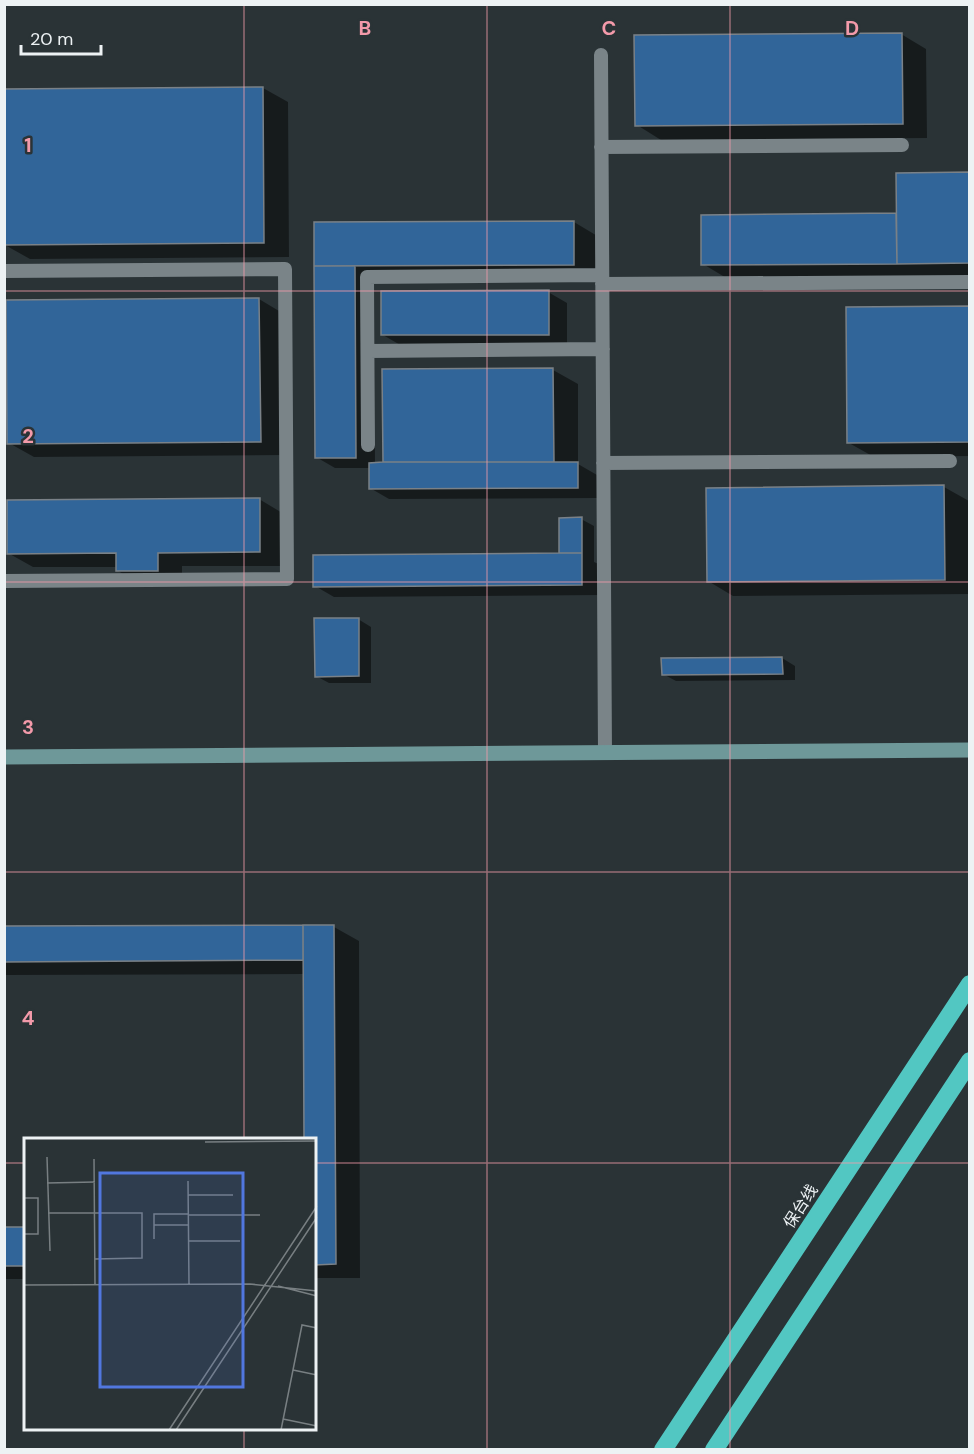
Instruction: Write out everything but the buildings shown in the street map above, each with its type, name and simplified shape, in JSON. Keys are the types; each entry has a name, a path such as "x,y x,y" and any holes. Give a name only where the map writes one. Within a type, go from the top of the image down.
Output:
{"highway":[{"name":"保台线","path":"663,1449 969,984"},
{"path":"714,1449 969,1061"}],"street":[{"path":"4,757 969,750"}],"lane":[{"path":"600,55 605,753"},
{"path":"601,147 902,145"},
{"path":"4,271 285,269 287,567 287,579 4,581"},
{"path":"369,445 368,277 969,282"},
{"path":"368,351 603,349"},
{"path":"603,463 950,461"}]}
